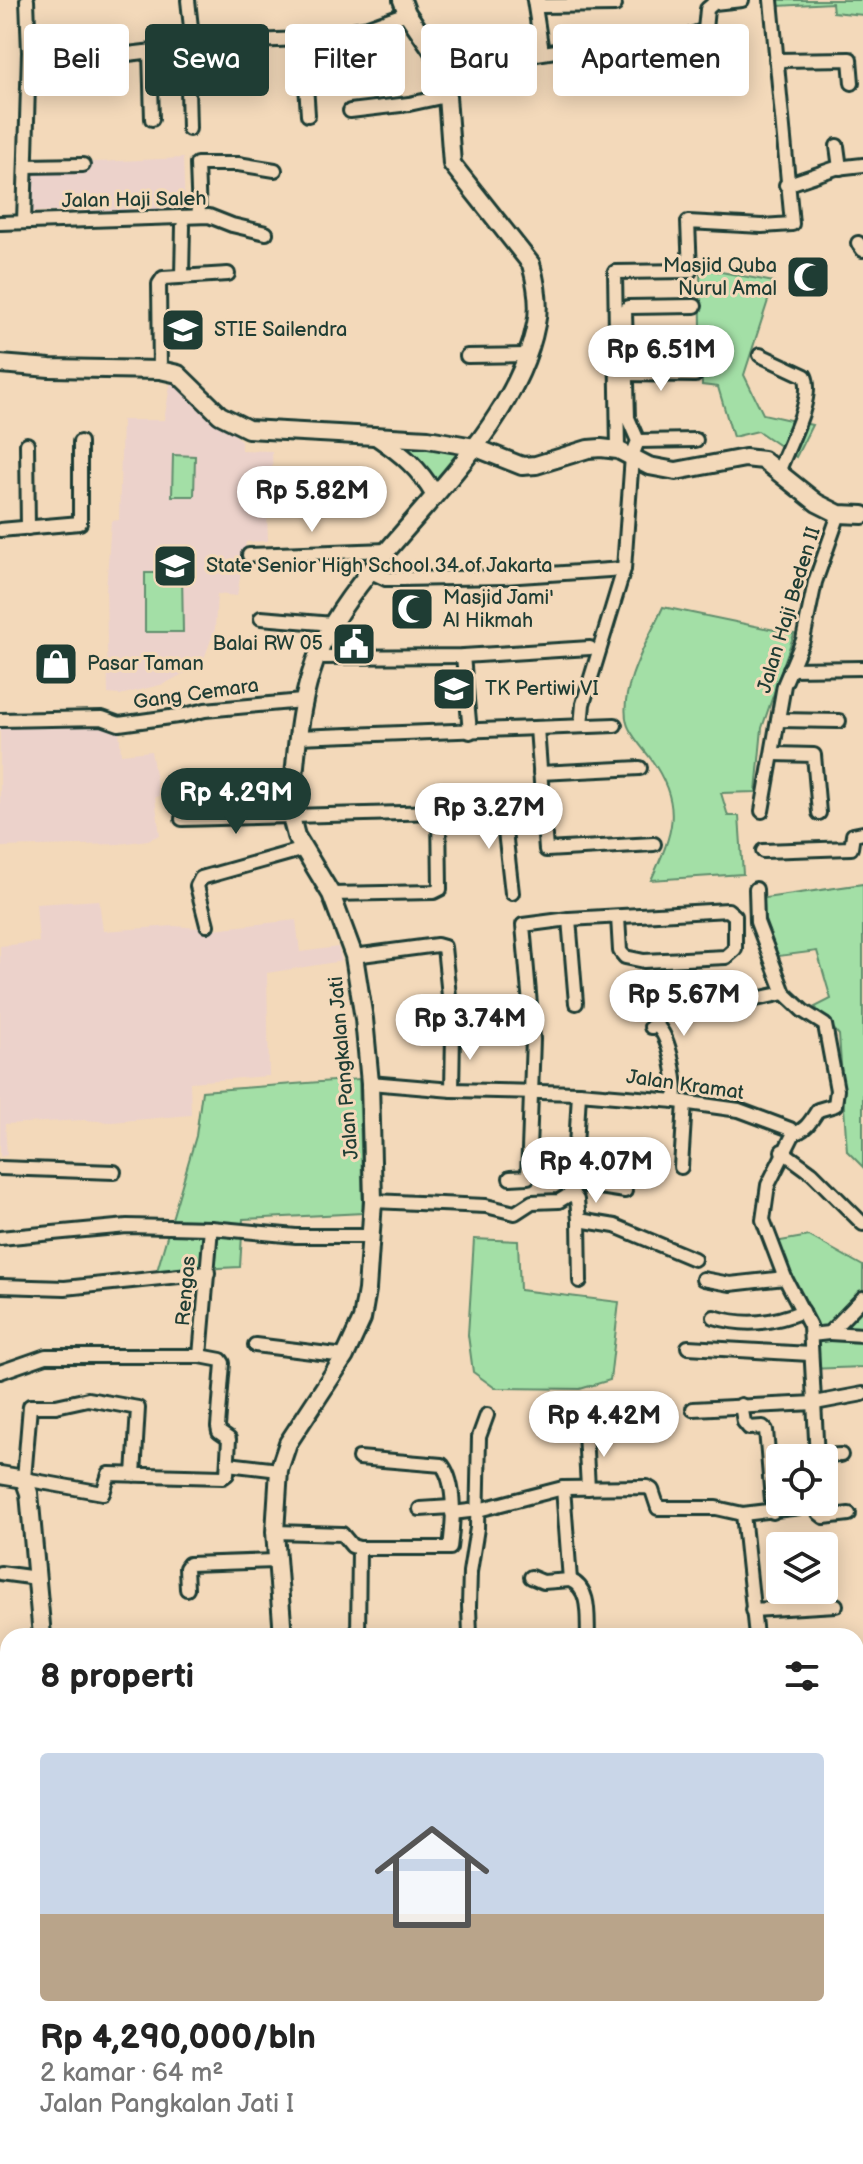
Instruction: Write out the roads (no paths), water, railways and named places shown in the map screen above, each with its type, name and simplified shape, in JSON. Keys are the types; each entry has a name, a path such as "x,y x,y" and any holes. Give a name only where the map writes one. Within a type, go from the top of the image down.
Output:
{"main road":[{"path":"404,6 421,32"},
{"name":"Jalan Pangkalan Jati","path":"282,1628 275,1532 279,1470 288,1443 345,1356 365,1308 373,1201 370,1083 354,956 331,894 304,849 295,817 307,737 302,701 333,624 377,575 388,550 492,426 528,355 537,321 531,264 452,164 446,96"},
{"path":"0,364 160,370 178,374 220,415 248,429 428,439 474,447 522,466 536,465 588,449 629,449 649,466 676,471 745,458 763,460 817,503 839,514 863,515"},
{"path":"374,435 406,456 422,473 434,494"},
{"path":"0,1475 24,1479 29,1493 41,1628"}],"street":[{"path":"27,0 28,24"},
{"path":"188,0 189,24"},
{"path":"537,0 541,6 615,5"},
{"path":"537,0 542,52"},
{"path":"537,53 617,41 698,34 705,30 707,9 714,3 742,0"},
{"path":"629,449 615,272 690,271 688,222 762,226 792,224 771,0"},
{"path":"373,24 404,6"},
{"path":"776,60 850,59 852,83"},
{"path":"24,222 28,96"},
{"path":"151,96 152,119"},
{"path":"189,96 189,129"},
{"path":"307,96 308,115"},
{"path":"350,111 446,96"},
{"path":"837,146 837,171"},
{"path":"199,216 197,164 238,164 275,170"},
{"path":"26,166 83,165"},
{"path":"786,185 863,165"},
{"name":"Jalan Haji Saleh","path":"0,223 209,216 266,233"},
{"path":"182,276 183,226"},
{"path":"160,370 159,284 163,278 228,274"},
{"path":"581,726 583,704 624,569 629,449 625,312 628,307 695,306"},
{"path":"467,356 528,355"},
{"path":"760,355 805,376 808,383 801,417 778,473"},
{"path":"626,374 695,375"},
{"path":"629,449 696,440"},
{"path":"0,530 80,523 80,442"},
{"path":"27,444 28,528"},
{"name":"Jalan Haji Beden II","path":"762,811 784,685 803,640 815,582 839,514"},
{"path":"249,555 388,550"},
{"path":"377,575 504,577 624,569"},
{"path":"261,618 333,624"},
{"path":"322,657 463,656 590,648"},
{"path":"463,656 470,732"},
{"path":"790,669 863,668"},
{"name":"Gang Cemara","path":"0,720 102,718 119,724 205,710 302,701"},
{"path":"778,720 839,721"},
{"path":"307,737 615,725"},
{"path":"537,728 545,848 548,851 654,844"},
{"path":"774,754 814,755 819,813"},
{"path":"540,773 640,768"},
{"path":"182,819 439,812 541,802"},
{"path":"502,805 512,893"},
{"path":"331,894 434,892 440,889 439,812"},
{"path":"763,851 851,848 853,835 863,833"},
{"path":"207,925 197,886 201,878 304,849"},
{"path":"756,889 757,922 784,993 803,1011 825,1025 837,1090 835,1105 818,1110 809,1123 794,1133 782,1151 768,1185 763,1220 785,1278 810,1326 816,1444"},
{"path":"510,1178 528,1177 533,1039 523,925 569,919 728,910 735,916 735,949 726,957 644,961 625,957 620,951 618,917"},
{"path":"569,919 576,1003"},
{"path":"354,956 437,945 444,947 453,1035 452,1090"},
{"path":"728,1005 784,993"},
{"path":"651,1027 657,1026 665,1032 680,1101 681,1167"},
{"name":"Jalan Kramat","path":"370,1083 680,1101 739,1110 794,1133"},
{"path":"579,1093 573,1188 579,1220 580,1281"},
{"path":"782,1151 812,1173 863,1224"},
{"path":"0,1168 114,1172"},
{"path":"373,1201 486,1206 515,1213 532,1202 559,1201 573,1188 625,1191"},
{"path":"579,1220 615,1226 694,1259"},
{"path":"0,1238 127,1226 211,1228 296,1236 370,1236"},
{"name":"Rengas","path":"200,1356 211,1228"},
{"path":"0,1286 65,1288 208,1273"},
{"path":"703,1279 730,1284 785,1278"},
{"path":"829,1333 863,1300"},
{"path":"714,1317 734,1323 765,1323 803,1311"},
{"path":"811,1335 863,1335"},
{"path":"255,1345 345,1356"},
{"path":"688,1347 810,1354"},
{"path":"0,1372 46,1356 200,1356 221,1360 218,1427 219,1432 228,1437 227,1474 223,1477 134,1475 109,1474 103,1493 24,1479 30,1406 56,1406 88,1399 138,1408 134,1475"},
{"path":"693,1409 815,1403 863,1394"},
{"path":"741,1405 744,1422 749,1428 763,1427 767,1444"},
{"path":"470,1628 470,1572 478,1510 479,1437 487,1415"},
{"path":"585,1433 588,1488"},
{"path":"275,1532 342,1534 352,1546 359,1548 449,1549 452,1510 442,1465 359,1458"},
{"path":"228,1464 279,1470"},
{"path":"420,1509 478,1510 563,1488 647,1487 652,1490 658,1508 716,1508 743,1514 766,1512"},
{"path":"563,1488 570,1580"},
{"path":"743,1514 755,1628"},
{"path":"838,1515 849,1514"},
{"path":"358,1628 359,1548"},
{"path":"187,1589 186,1568 189,1564 276,1561"},
{"path":"0,1573 37,1578"},
{"path":"531,1577 543,1582 570,1580 579,1584 585,1593 587,1628"},
{"path":"752,1610 836,1605"}],"place":[{"name":"Masjid Quba Nurul Amal","path":"808,277"},
{"name":"STIE Sailendra","path":"183,330"},
{"name":"State Senior High School 34 of Jakarta","path":"175,566"},
{"name":"Masjid Jami' Al Hikmah","path":"412,609"},
{"name":"Balai RW 05","path":"354,644"},
{"name":"Pasar Taman","path":"56,664"},
{"name":"TK Pertiwi VI","path":"454,689"}]}
